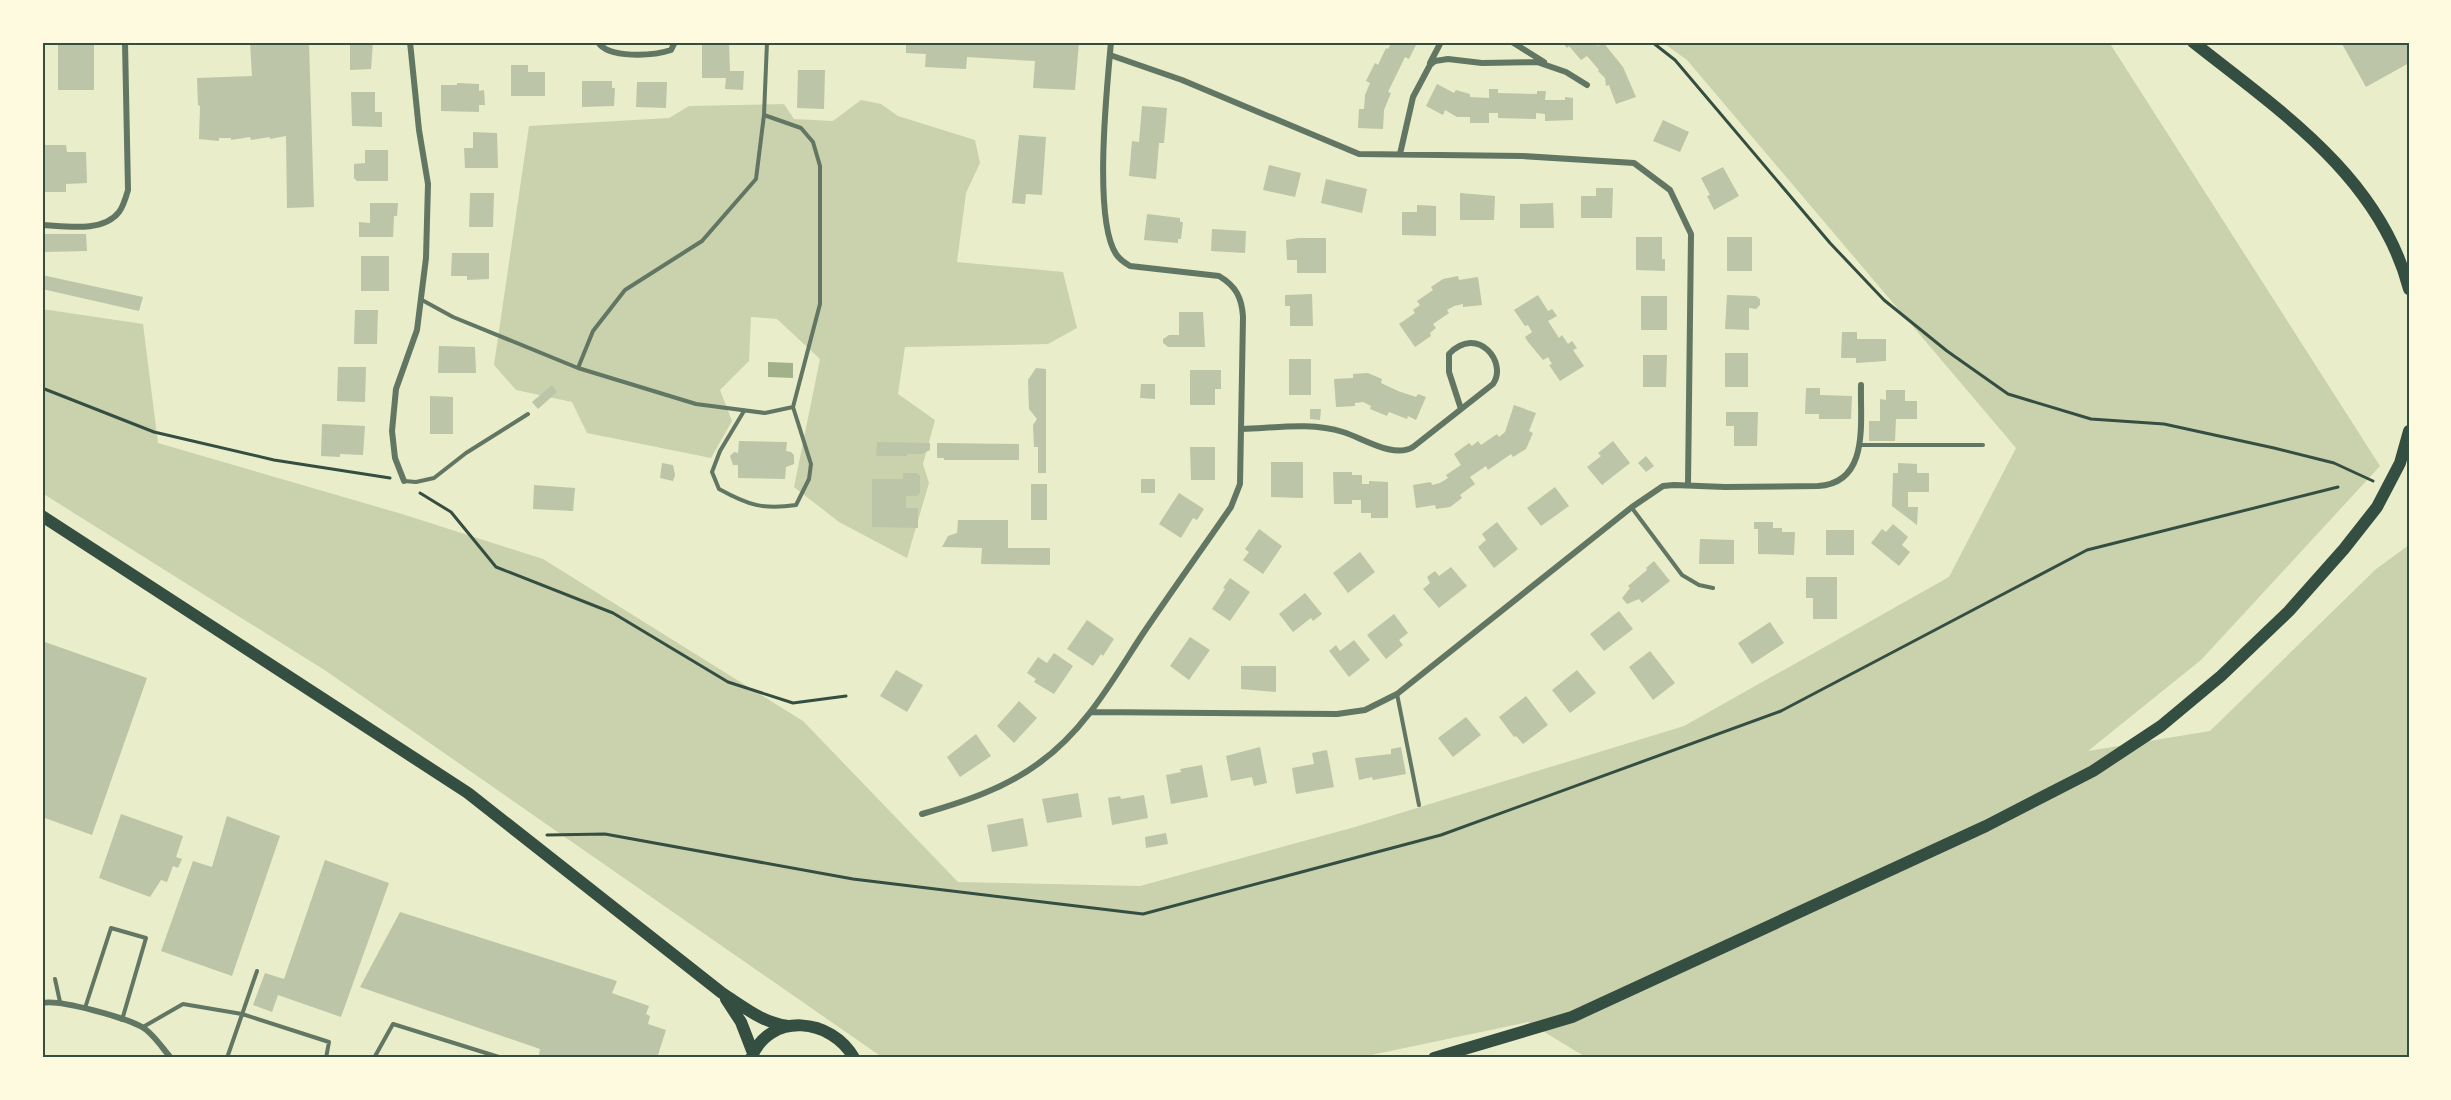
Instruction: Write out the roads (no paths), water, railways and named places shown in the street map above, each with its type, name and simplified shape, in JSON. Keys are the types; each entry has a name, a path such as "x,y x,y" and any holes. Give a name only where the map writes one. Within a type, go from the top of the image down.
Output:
{"main road":[{"path":"2193,42 2313,140 2340,166 2365,195 2385,228 2404,270 2409,289"},
{"path":"1434,1058 1572,1017 1975,831 2093,771 2161,726 2221,676 2289,611 2344,549 2377,507 2404,464 2409,431"},
{"path":"42,516 448,780 524,836 722,993 773,1024 822,1028 837,1036 849,1048 854,1058"},
{"path":"722,993 741,1022 752,1056"},
{"path":"752,1056 762,1041 774,1032 789,1026"}],"street":[{"path":"42,225 81,227 103,223 119,213 128,190 125,42"},
{"path":"404,481 395,458 392,430 396,389 417,330 426,258 428,183 419,130 410,42"},
{"path":"598,42 602,48 618,54 663,53 671,50 675,42"},
{"path":"922,814 990,792 1017,777 1057,749 1091,712 1231,507 1240,484 1243,317 1242,302 1236,290 1219,276 1130,266 1121,261 1111,242 1107,222 1103,165 1111,42"},
{"path":"1400,154 1413,97 1441,42"},
{"path":"1512,42 1547,64 1575,76 1587,85"},
{"path":"1110,55 1182,80 1359,154 1522,156 1634,163 1670,190 1691,234 1688,485"},
{"path":"1430,65 1441,59 1482,63 1538,62 1547,64"},
{"path":"1242,429 1321,427 1347,433 1400,451 1413,447 1493,384 1497,378 1497,370 1492,357 1483,345 1475,342 1466,342 1449,354 1449,372 1461,409"},
{"path":"1091,712 1337,714 1365,710 1396,694 1632,507 1663,486 1831,486 1850,473 1860,445 1861,384"},
{"path":"42,1003 60,1002 86,1008 143,1027 171,1058"}],"lane":[{"path":"578,368 593,331 625,290 702,241 756,179 764,115 767,42"},
{"path":"744,411 720,451 712,472 719,489 747,504 779,508 796,505 809,480 811,464 793,407 820,304 820,166 813,142 801,128 764,115"},
{"path":"421,300 453,317 578,368 696,404 765,413 793,407"},
{"path":"404,481 416,482 434,478 466,453 528,414"},
{"path":"1860,445 1983,445"},
{"path":"1632,507 1682,575 1699,585 1713,588"},
{"path":"1396,694 1419,805"},
{"path":"86,1008 111,928 146,938 122,1020"},
{"path":"226,1058 257,971"},
{"path":"56,979 60,1002"},
{"path":"143,1027 183,1004 242,1014 328,1042 326,1058"},
{"path":"374,1058 393,1024 502,1058"}]}
